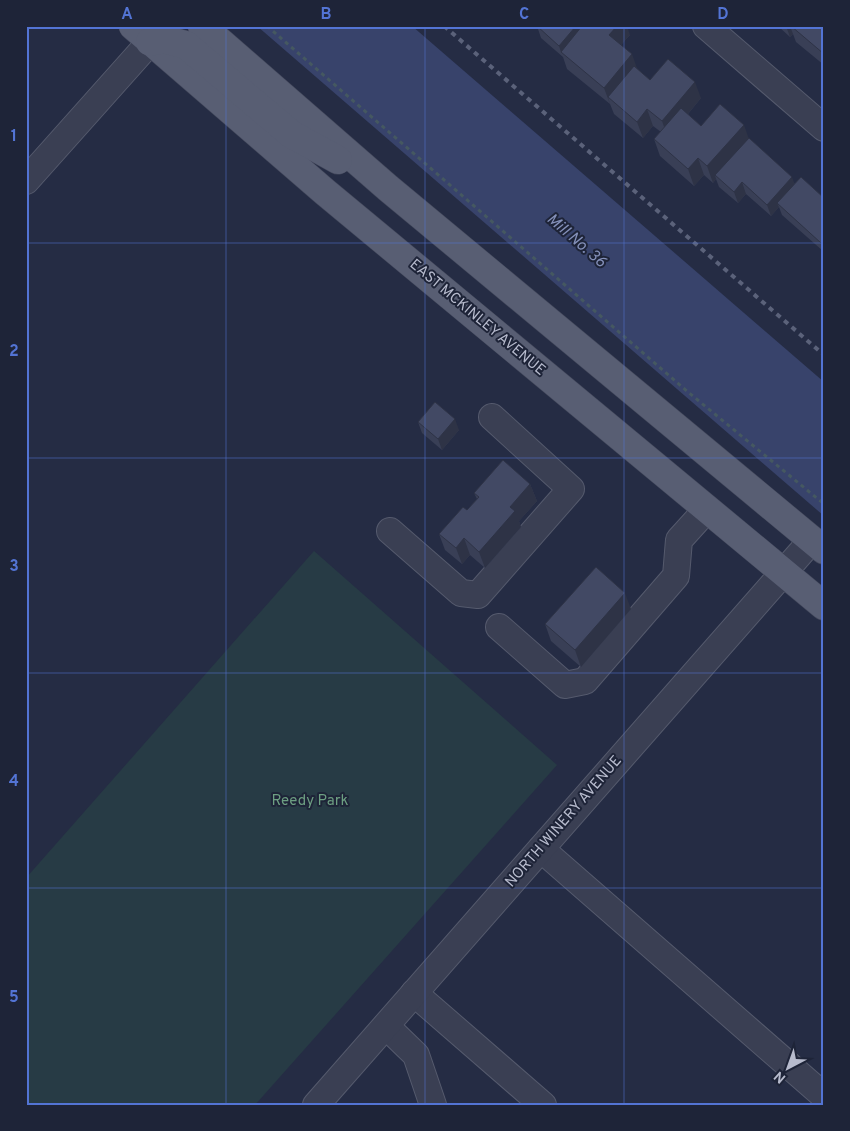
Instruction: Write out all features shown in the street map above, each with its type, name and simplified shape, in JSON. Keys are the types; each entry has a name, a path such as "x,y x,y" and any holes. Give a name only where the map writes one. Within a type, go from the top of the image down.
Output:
{"main road":[{"path":"202,26 388,188 818,545"},
{"path":"142,34 186,45 198,53 291,134 388,188"},
{"name":"EAST MCKINLEY AVENUE","path":"142,34 324,192 824,606"}],"street":[{"path":"706,26 824,128"},
{"path":"26,181 142,34"},
{"path":"390,531 461,593 478,595 571,489 492,417"},
{"path":"499,627 565,685 585,681 676,576 679,540 707,509"},
{"name":"NORTH WINERY AVENUE","path":"316,1105 784,572 818,545"},
{"path":"541,849 819,1083"},
{"path":"414,993 543,1105"},
{"path":"386,1026 416,1055 434,1104"}],"path":[{"path":"267,26 688,392 824,504"}],"green space":[{"name":"Reedy Park","path":"314,551 557,765 255,1105 26,1105 26,878"}],"water":[{"name":"Mill No. 36","path":"257,26 412,26 824,382 824,516"}],"building":[{"path":"537,26 576,26 559,46"},
{"path":"582,26 617,26 609,35 632,54 604,88 561,52"},
{"path":"791,26 824,26 824,54"},
{"path":"668,59 695,82 662,121 647,109 637,122 608,97 634,66 650,80"},
{"path":"720,104 744,125 707,166 698,158 688,169 654,139 681,108 701,126"},
{"path":"749,138 792,177 767,205 742,182 734,192 715,175"},
{"path":"801,177 824,198 824,240 821,243 777,203"},
{"path":"435,402 455,419 438,439 418,422"},
{"path":"503,460 530,484 510,507 515,511 479,552 464,538 456,548 439,534 463,507 467,510 479,497 474,493"},
{"path":"596,567 625,593 575,650 545,624"}],"railway":[{"path":"444,26 824,355"}]}
